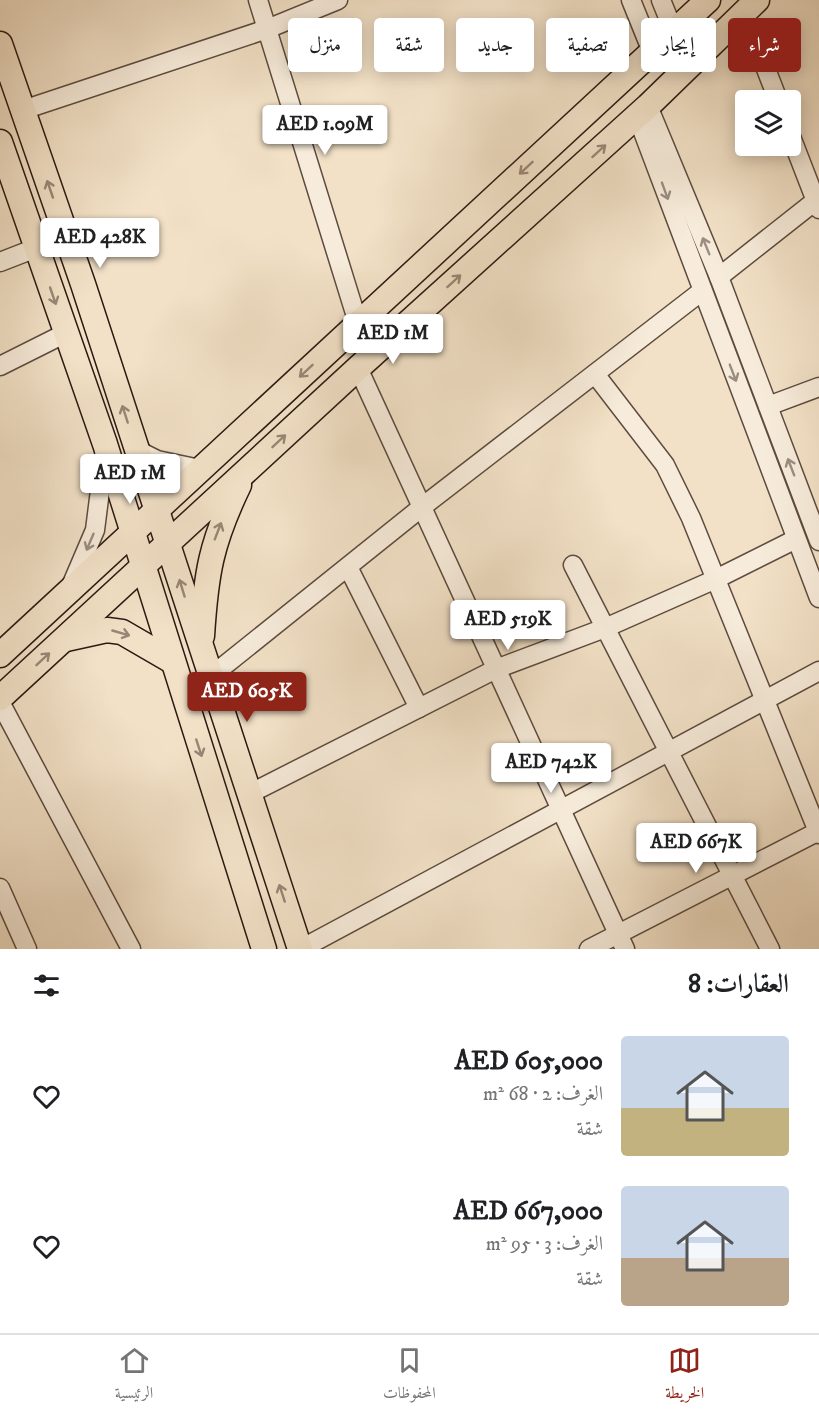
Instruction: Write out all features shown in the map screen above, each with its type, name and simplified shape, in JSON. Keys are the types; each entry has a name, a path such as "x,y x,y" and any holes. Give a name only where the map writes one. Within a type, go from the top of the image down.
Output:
{"main road":[{"path":"689,18 708,0"},
{"path":"0,700 358,368 643,111 751,6"},
{"path":"0,44 137,450 300,949"},
{"path":"0,655 641,62"},
{"path":"0,142 105,444 264,949"},
{"path":"201,651 206,577 214,542 246,472"},
{"path":"64,639 107,630 122,632 172,661"}],"street":[{"path":"258,0 358,323"},
{"path":"23,110 267,29 339,0"},
{"path":"632,0 641,23"},
{"path":"661,0 668,18"},
{"path":"751,6 775,90"},
{"path":"643,111 719,278 817,531"},
{"path":"643,111 702,291 819,598"},
{"path":"719,278 818,203 799,156"},
{"path":"0,262 36,248"},
{"path":"210,677 422,507 702,291"},
{"path":"0,366 66,333"},
{"path":"358,368 621,942"},
{"path":"589,949 621,942 732,875 819,832 691,518 665,465 595,374"},
{"path":"768,406 819,387"},
{"path":"68,591 95,530 105,444"},
{"path":"137,450 158,460 200,469"},
{"path":"249,794 496,669 604,628 716,579 796,539"},
{"path":"573,566 770,949"},
{"path":"348,567 419,708"},
{"path":"300,949 819,671"},
{"path":"0,700 131,949"},
{"path":"0,888 27,949"}]}
